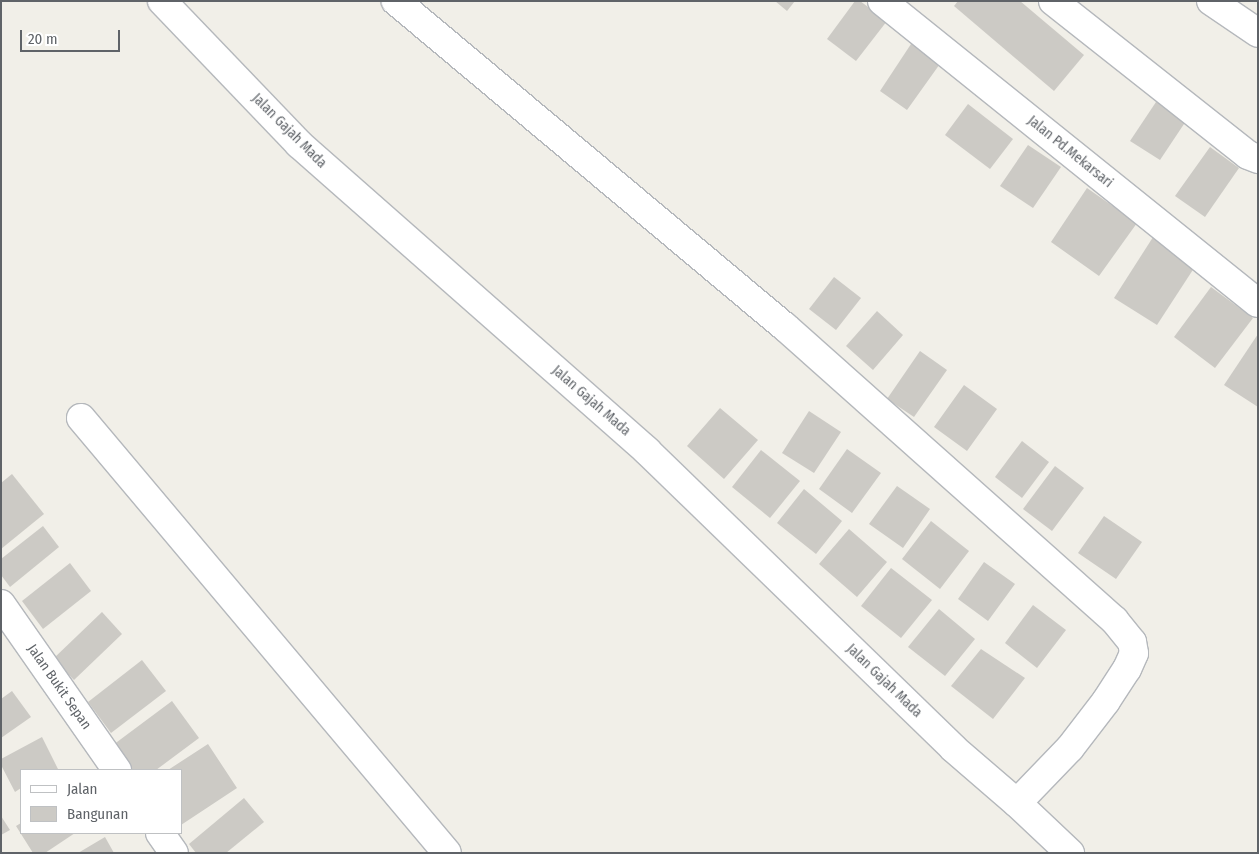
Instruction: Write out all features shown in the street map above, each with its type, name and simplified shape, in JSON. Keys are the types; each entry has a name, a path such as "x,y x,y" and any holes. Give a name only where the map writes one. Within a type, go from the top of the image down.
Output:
{"street":[{"path":"396,1 785,327 1114,620 1132,642 1134,653 1106,701 1070,748 1017,803"},
{"name":"Jalan Pd.Mekarsari","path":"882,1 1258,303"},
{"path":"1053,1 1248,155 1258,159"},
{"path":"1211,1 1258,33"},
{"name":"Jalan Gajah Mada","path":"177,7 299,144 647,451 953,748 1017,803 1070,853"},
{"path":"80,418 447,853"},
{"name":"Jalan Bukit Sepan","path":"1,604 116,769"},
{"path":"161,834 174,853"}],"building":[{"path":"775,1 795,1 787,11"},
{"path":"855,1 860,1 887,21 856,61 827,39"},
{"path":"958,1 1020,1 1084,55 1054,91 954,6"},
{"path":"913,41 942,61 907,110 880,91"},
{"path":"1158,99 1188,118 1160,160 1130,141"},
{"path":"968,104 1013,139 990,169 945,135"},
{"path":"1028,145 1061,167 1033,208 1000,186"},
{"path":"1210,147 1239,168 1205,217 1175,196"},
{"path":"1087,188 1137,223 1099,276 1051,242"},
{"path":"1155,234 1198,262 1157,325 1114,298"},
{"path":"834,277 861,298 836,330 809,309"},
{"path":"1211,287 1253,318 1215,368 1174,337"},
{"path":"877,311 903,335 873,370 846,346"},
{"path":"1258,334 1258,407 1224,385"},
{"path":"920,351 947,370 914,417 887,399"},
{"path":"964,385 997,409 967,451 934,427"},
{"path":"720,408 758,440 724,479 687,446"},
{"path":"809,411 841,432 814,473 782,453"},
{"path":"1022,441 1049,462 1022,498 995,477"},
{"path":"847,449 881,473 852,513 819,489"},
{"path":"761,450 800,481 770,518 732,487"},
{"path":"1055,466 1084,488 1052,531 1023,509"},
{"path":"12,474 44,514 1,549 1,483"},
{"path":"897,486 930,509 903,548 869,524"},
{"path":"804,489 842,521 816,554 777,523"},
{"path":"1104,516 1142,542 1116,579 1078,553"},
{"path":"931,521 969,551 940,589 902,559"},
{"path":"43,526 59,547 10,587 1,575 1,559"},
{"path":"849,529 887,562 857,597 819,564"},
{"path":"984,562 1015,584 988,621 958,599"},
{"path":"70,563 91,591 43,629 22,601"},
{"path":"891,568 932,600 901,638 861,606"},
{"path":"1033,605 1066,630 1037,668 1005,643"},
{"path":"939,609 975,639 945,676 908,647"},
{"path":"102,612 122,634 74,680 53,659"},
{"path":"981,649 1025,678 993,719 951,686"},
{"path":"142,660 166,691 111,733 88,702"},
{"path":"12,691 31,717 1,738 1,699"},
{"path":"172,701 199,738 157,769 130,769 113,745"},
{"path":"42,737 58,769 20,769 20,789 15,792 1,765 1,759"},
{"path":"208,744 237,788 182,824 182,769 170,769"},
{"path":"244,798 264,822 226,853 196,853 189,844"},
{"path":"1,816 10,830 1,835"},
{"path":"20,824 20,832 16,826"},
{"path":"21,834 74,834 45,853 33,853"},
{"path":"105,837 114,853 78,853"}]}
